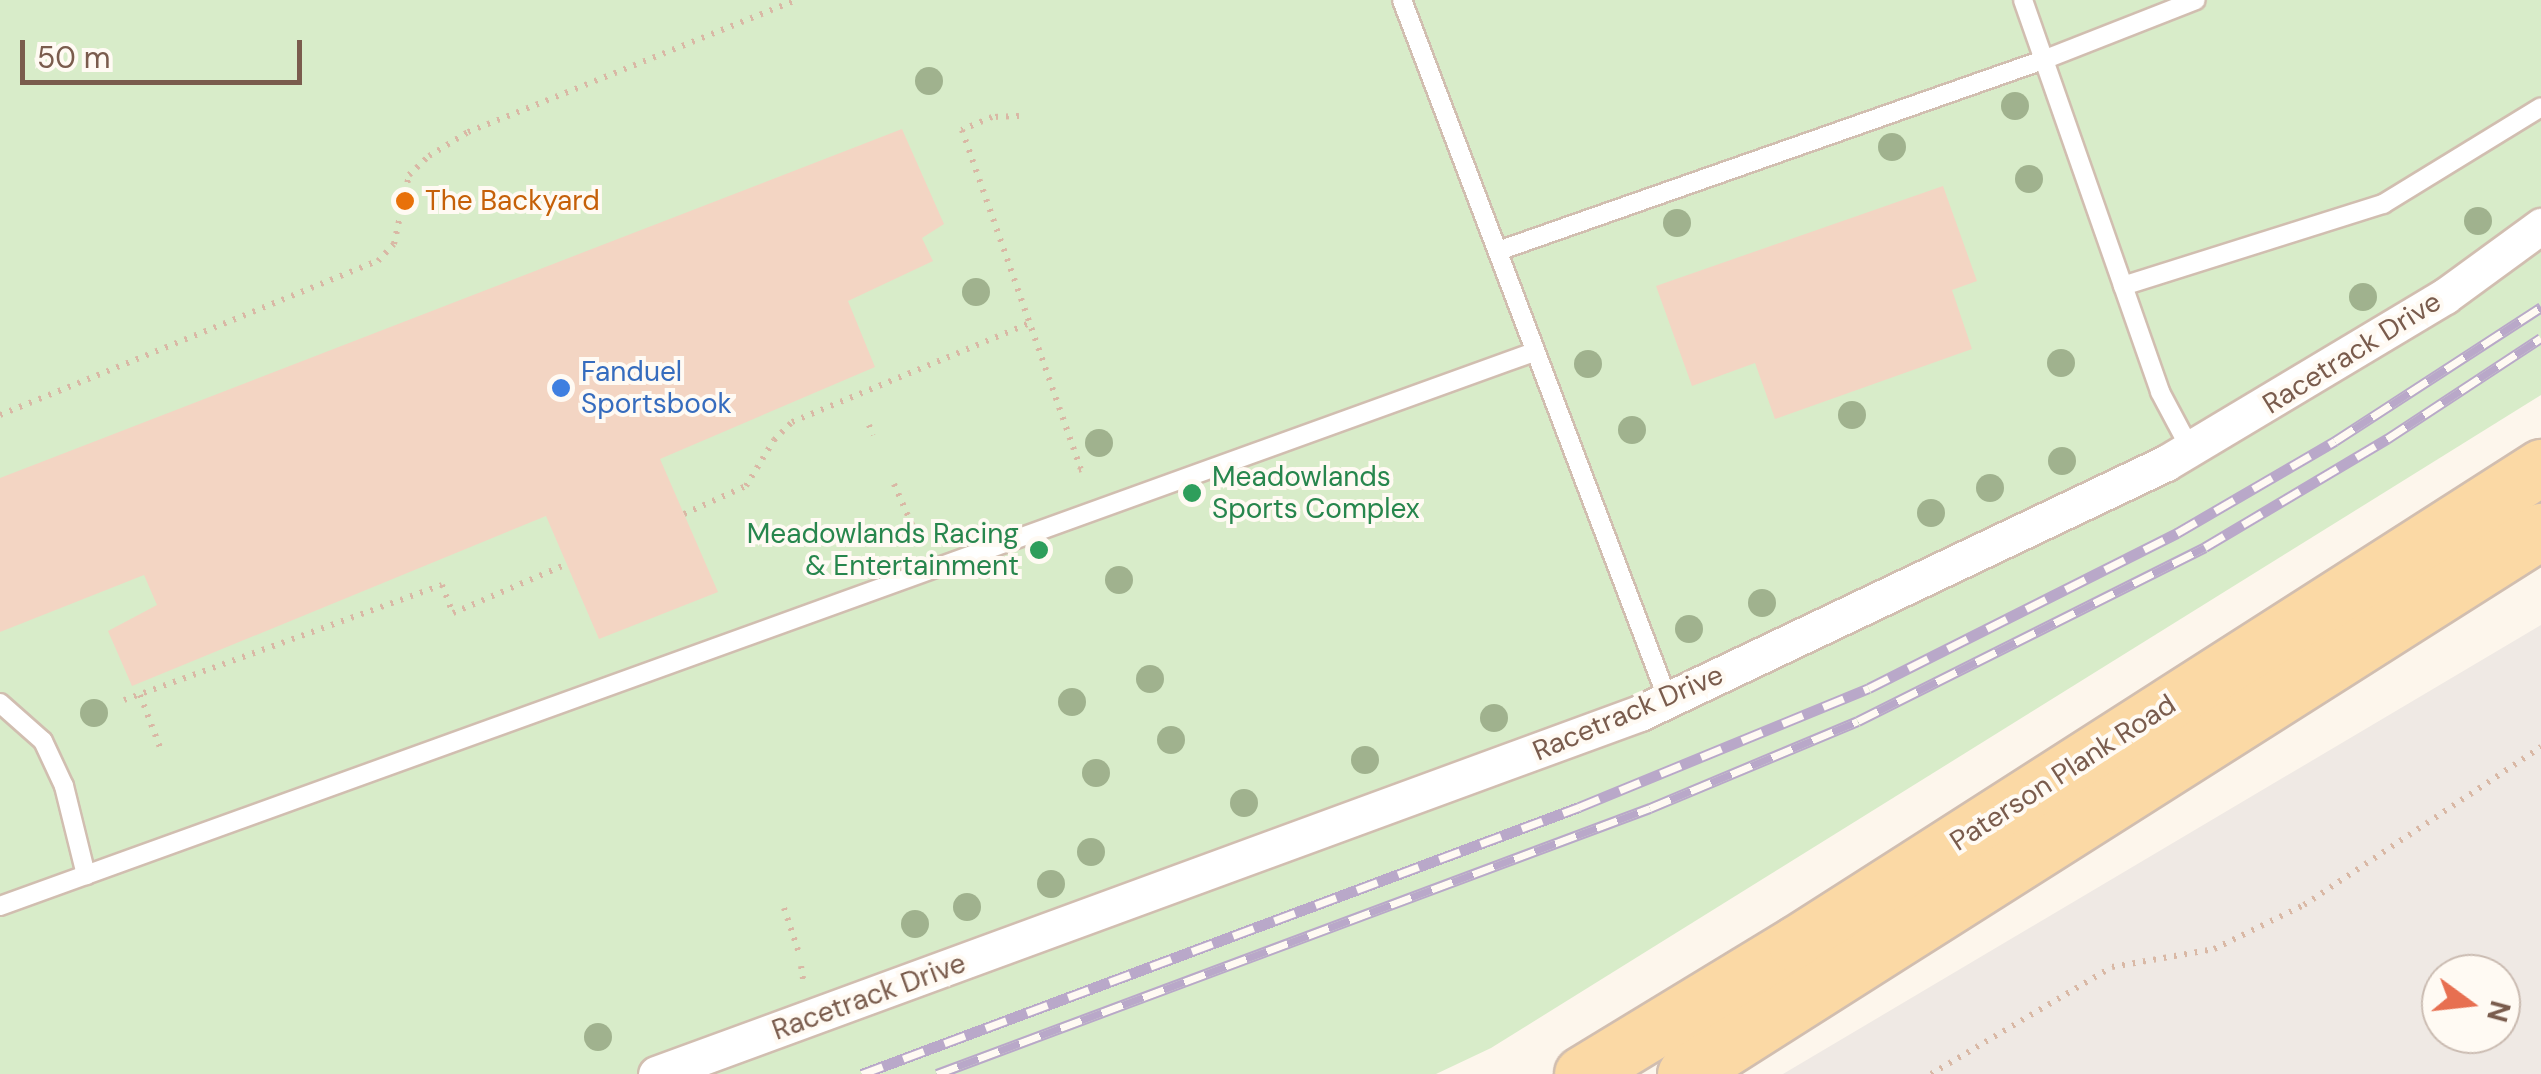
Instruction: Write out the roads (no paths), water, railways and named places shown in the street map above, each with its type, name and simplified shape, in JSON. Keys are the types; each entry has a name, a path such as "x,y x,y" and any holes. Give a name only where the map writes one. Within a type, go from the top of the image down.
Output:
{"main road":[{"name":"Paterson Plank Road","path":"1582,1074 1826,925 2541,467"},
{"name":"Paterson Plank Road","path":"1685,1074 2541,530"}],"street":[{"name":"Racetrack Drive","path":"656,1074 1140,900 1668,700 2191,450 2445,296 2541,226"}],"lane":[{"path":"1402,0 1668,700"},
{"path":"2023,0 2160,392 2191,450"},
{"path":"1498,251 2043,60 2196,0"},
{"path":"2123,286 2383,204 2541,107"},
{"path":"0,906 1534,352"},
{"path":"0,702 43,741 64,786 86,875"}],"railway":[{"path":"862,1074 1579,807 1869,688 2177,533 2335,441 2541,307"},
{"path":"937,1074 1650,808 1858,721 2205,547 2387,439 2541,338"}],"place":[{"name":"The Backyard","path":"405,201"},
{"name":"Fanduel Sportsbook","path":"561,388"},
{"name":"Meadowlands Sports Complex","path":"1192,493"},
{"name":"Meadowlands Racing & Entertainment","path":"1039,550"}]}
